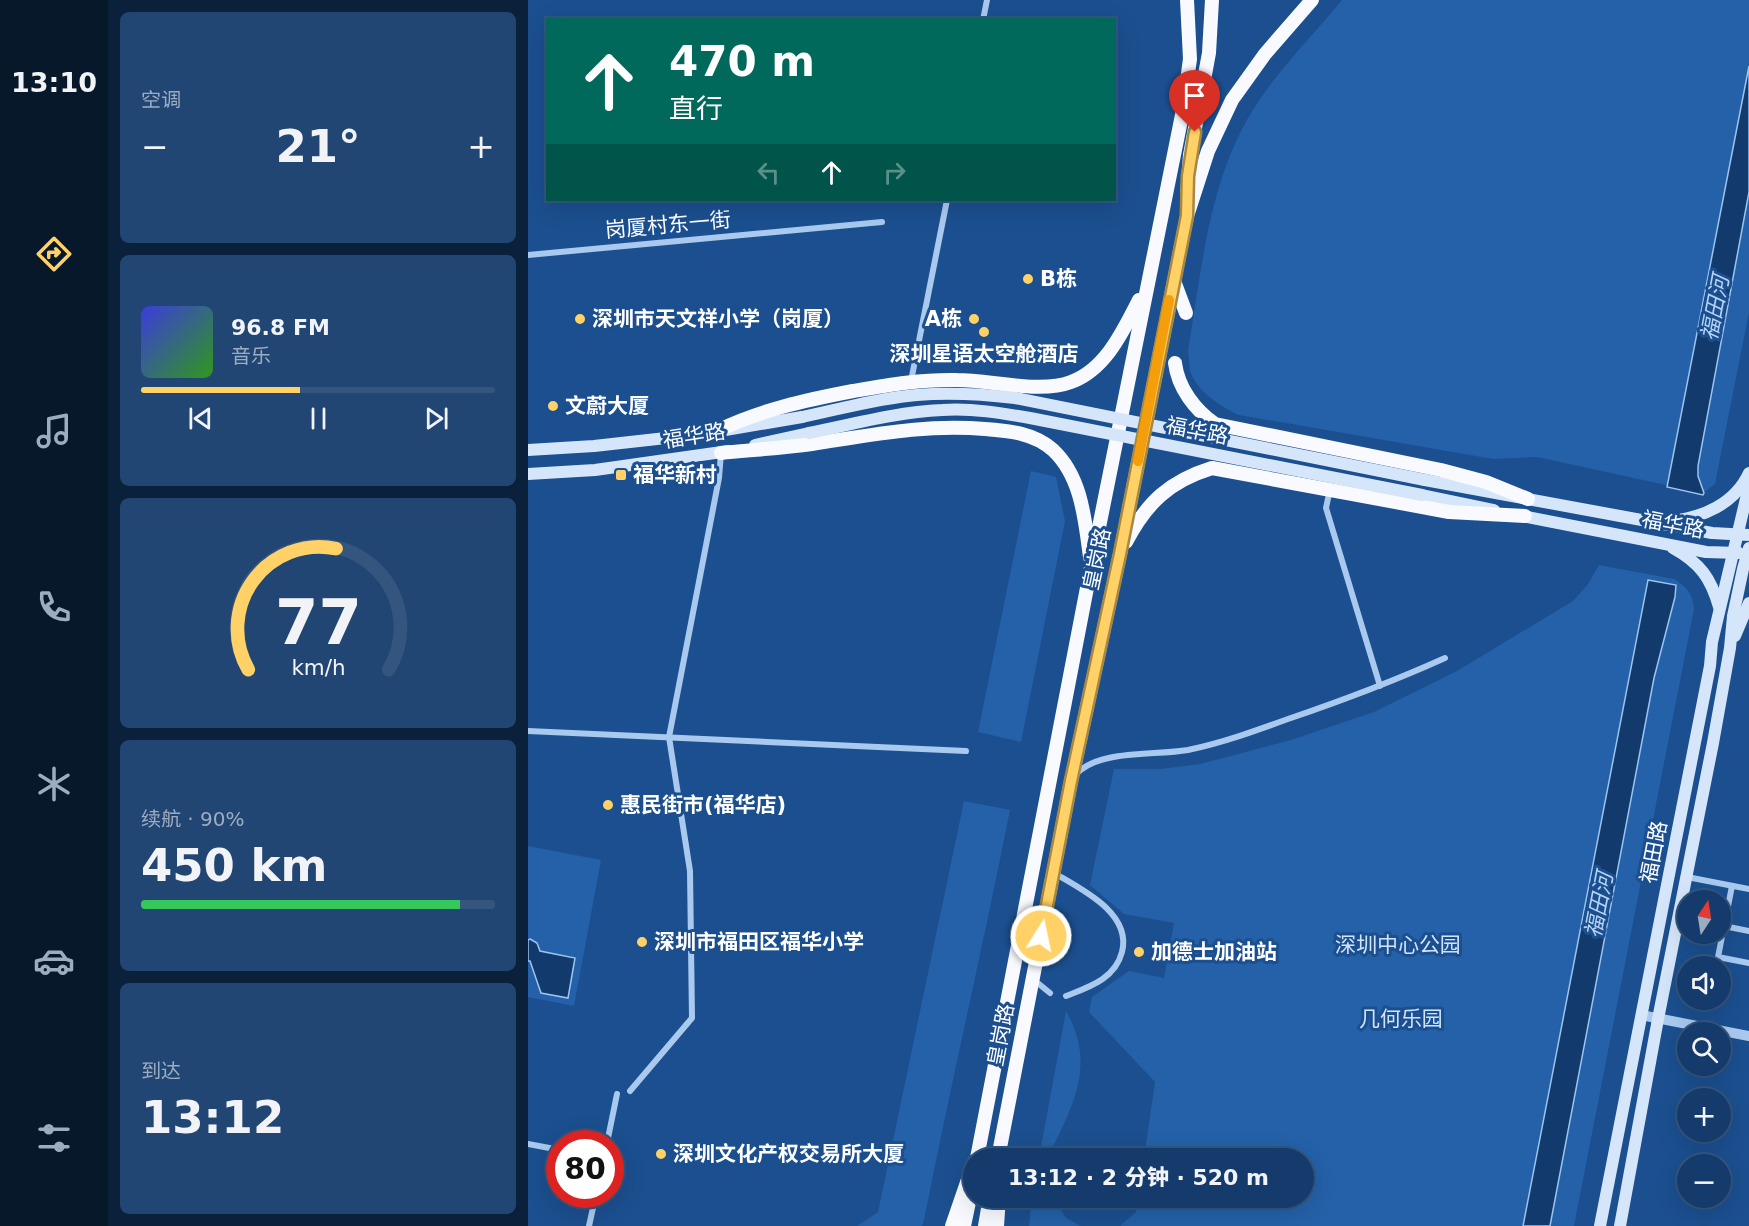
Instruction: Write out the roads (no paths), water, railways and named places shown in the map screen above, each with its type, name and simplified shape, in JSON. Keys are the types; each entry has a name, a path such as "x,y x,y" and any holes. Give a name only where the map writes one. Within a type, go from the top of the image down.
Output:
{"highway":[{"name":"皇岗路","path":"978,1148 1187,88 1190,44 1187,0"},
{"path":"1187,216 1190,155 1209,54 1212,0"},
{"name":"皇岗路","path":"1000,1148 1071,781 1120,554 1187,216 1208,151 1232,100 1265,54 1312,0"},
{"path":"1173,280 1186,313"},
{"path":"717,431 771,409 836,394 910,381 960,380 1052,386 1070,383 1092,369 1110,352 1147,282"},
{"path":"1175,363 1176,374 1181,385 1205,417 1215,424 1441,470 1486,482 1528,499"},
{"path":"1018,433 1038,426 1044,413 1044,406 1038,393 1026,385"},
{"path":"721,453 792,446 890,430 926,427 966,427 1018,433 1042,441 1066,466 1076,487 1084,515 1091,567"},
{"path":"1230,470 1221,458 1221,444 1229,433 1241,429"},
{"path":"1120,554 1132,530 1162,493 1175,482 1212,468 1449,512 1525,516"},
{"name":"皇岗路","path":"952,1226 963,1194"},
{"path":"964,1226 968,1208"},
{"path":"985,1226 988,1208"},
{"path":"997,1226 998,1208"}],"main road":[{"name":"福华路","path":"528,450 717,431 915,395 985,395 1015,398 1425,480 1712,533 1743,535"},
{"name":"福华路","path":"528,474 595,470 721,453 903,414 942,410 980,411 1030,418 1706,552 1749,551"},
{"path":"1655,522 1687,518 1712,511 1738,490 1749,473"},
{"name":"福田路","path":"1600,1226 1719,609 1733,553 1743,535 1749,486"},
{"path":"1664,543 1696,563 1706,574 1713,587 1719,609"},
{"name":"福田路","path":"1620,1226 1730,648 1733,616 1749,551"},
{"path":"1730,648 1749,603"}],"street":[{"path":"983,18 987,0"},
{"path":"910,381 947,201"},
{"name":"岗厦村东一街","path":"528,255 882,222"},
{"path":"630,1091 692,1018 690,871 669,737 719,478 721,453"},
{"path":"1330,489 1326,508 1380,686"},
{"path":"1071,781 1082,768 1096,760 1189,749 1245,734 1380,686 1445,658"},
{"path":"528,731 966,751"},
{"path":"1053,872 1096,899 1122,928 1124,936 1118,966 1097,983 1066,996"},
{"path":"1687,877 1749,889"},
{"path":"1731,891 1732,886"},
{"path":"1731,927 1749,931"},
{"path":"1721,944 1718,957 1749,963"},
{"path":"1641,1015 1749,1036"},
{"path":"610,1130 617,1094"},
{"path":"528,1144 546,1147"},
{"path":"589,1226 593,1208"}],"water":[{"name":"福田河","path":"1749,66 1749,192 1698,466 1703,495 1667,487"},
{"name":"福田河","path":"1648,580 1676,585 1675,597 1654,678 1550,1226 1523,1226"},
{"path":"528,940 537,943 540,951 575,958 568,998 541,993 530,961 528,961"}],"place":[{"name":"B栋","path":"1028,279"},
{"name":"深圳市天文祥小学（岗厦）","path":"580,319"},
{"name":"A栋","path":"974,319"},
{"name":"深圳星语太空舱酒店","path":"984,332"},
{"name":"文蔚大厦","path":"553,406"},
{"name":"福华新村","path":"621,475"},
{"name":"惠民街市(福华店)","path":"608,805"},
{"name":"深圳市福田区福华小学","path":"642,942"},
{"name":"加德士加油站","path":"1139,952"},
{"name":"深圳文化产权交易所大厦","path":"661,1154"}],"park label":[{"name":"深圳中心公园","path":"1398,945"},
{"name":"几何乐园","path":"1401,1019"}]}
